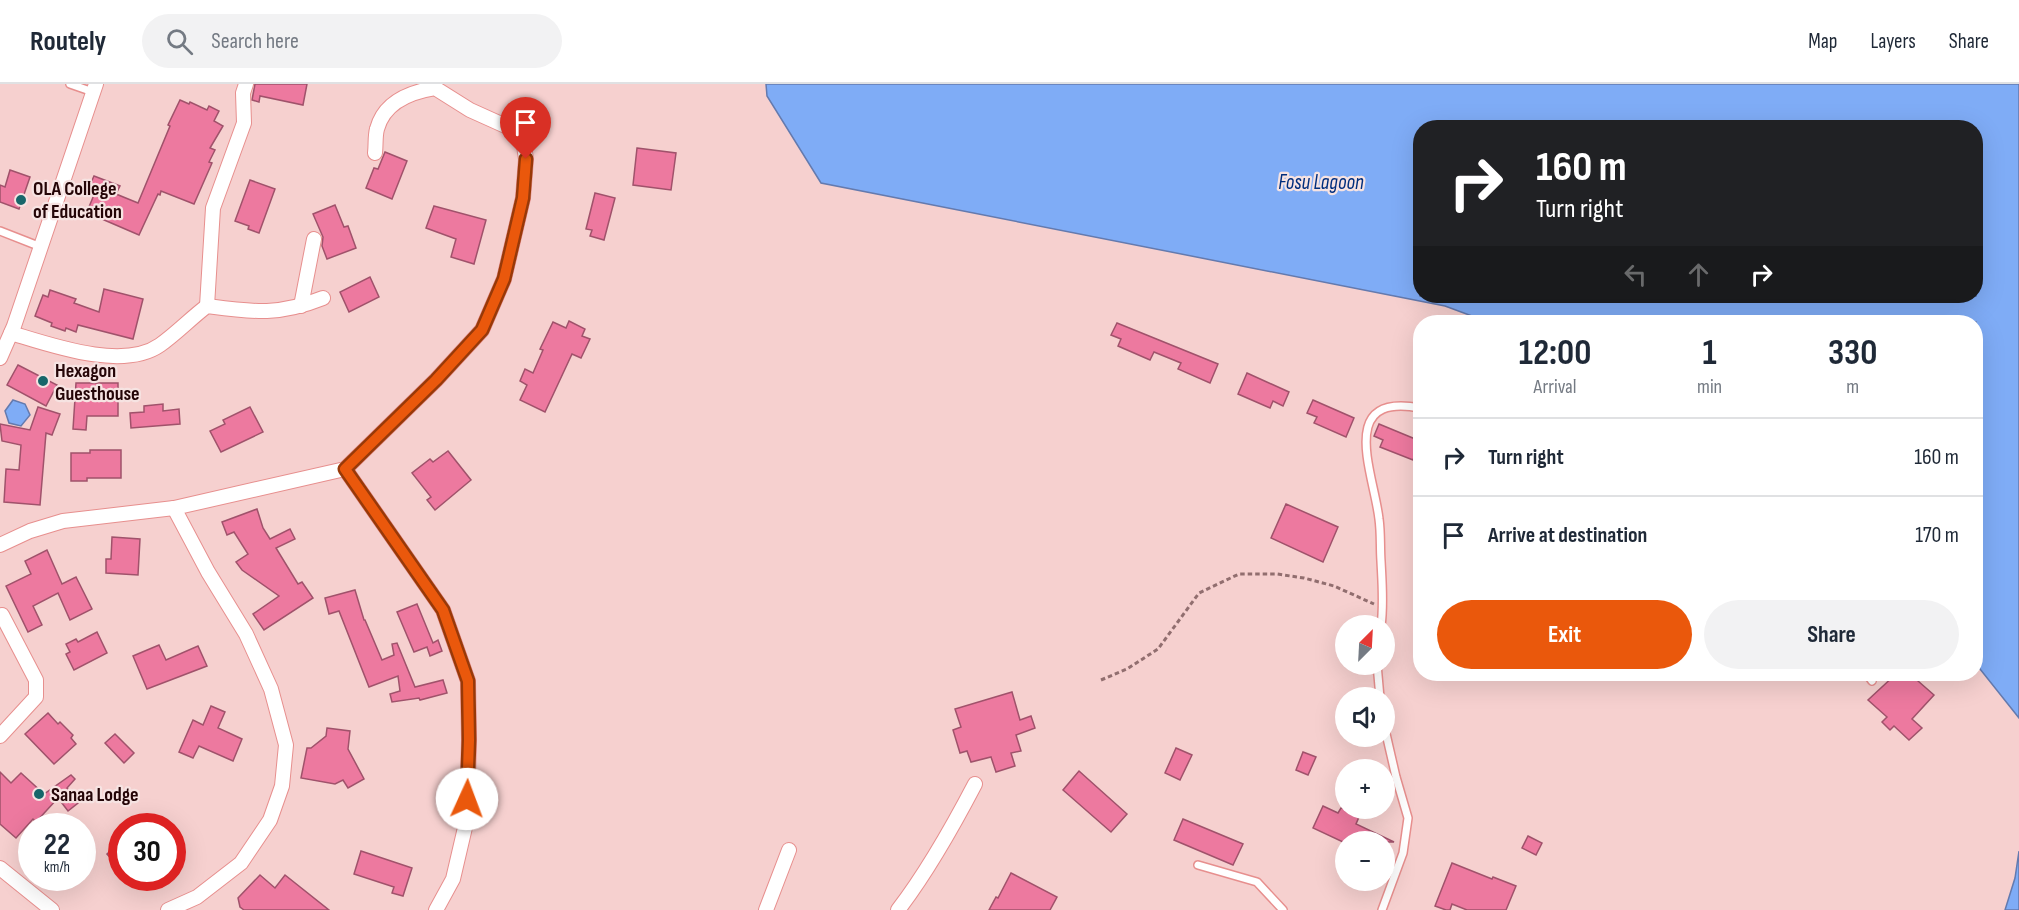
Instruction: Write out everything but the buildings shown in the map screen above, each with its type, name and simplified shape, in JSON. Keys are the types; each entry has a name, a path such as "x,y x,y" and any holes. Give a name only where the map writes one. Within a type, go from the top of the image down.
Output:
{"street":[{"path":"11,333 79,350 115,356 128,355 149,351 160,345 207,306 213,208 244,123 243,93 246,84"},
{"path":"1,354 11,333 94,88"},
{"path":"0,545 30,531 63,521 174,508 345,469 436,380 482,330 504,279 523,198 526,159 523,139 510,128 470,110 435,88 410,93 392,104 383,115 377,129 375,153"},
{"path":"301,306 314,239"},
{"path":"207,306 249,312 271,312 301,306 323,298"},
{"path":"345,469 443,610 468,681 467,819 453,879 435,910"},
{"path":"168,910 197,897 241,862 270,820 282,786 286,745 271,689 246,634 208,572 174,508"},
{"path":"0,736 36,697 37,688 36,680 2,615"},
{"path":"898,910 944,841 975,784"},
{"path":"766,910 789,850"},
{"path":"0,868 52,910"}],"lane":[{"path":"70,84 94,88"},
{"path":"0,231 41,247"},
{"path":"1382,615 1379,519 1368,467 1366,430 1376,412 1396,404 1413,407"},
{"path":"1382,910 1403,853 1408,818 1389,747"},
{"path":"1198,865 1257,882 1283,910"}],"path":[{"path":"1101,681 1127,669 1158,649 1200,593 1239,574 1277,574 1314,581 1342,589 1383,609"}],"water":[{"name":"Fosu Lagoon","path":"766,84 2019,84 2019,718 1983,673 1983,315 1469,315 1430,303 1983,303 1983,120 1413,120 1413,300 821,183 767,96"},
{"path":"13,400 25,404 30,415 21,426 9,423 5,411"},
{"path":"2019,851 2019,910 2005,910 2015,878"}],"place":[{"name":"OLA College of Education","path":"21,200"},
{"name":"Hexagon Guesthouse","path":"43,381"},
{"name":"Sanaa Lodge","path":"39,794"}],"route":[{"path":"467,799 468,681 443,610 345,469 436,380 482,330 504,279 523,198 526,159"}]}
